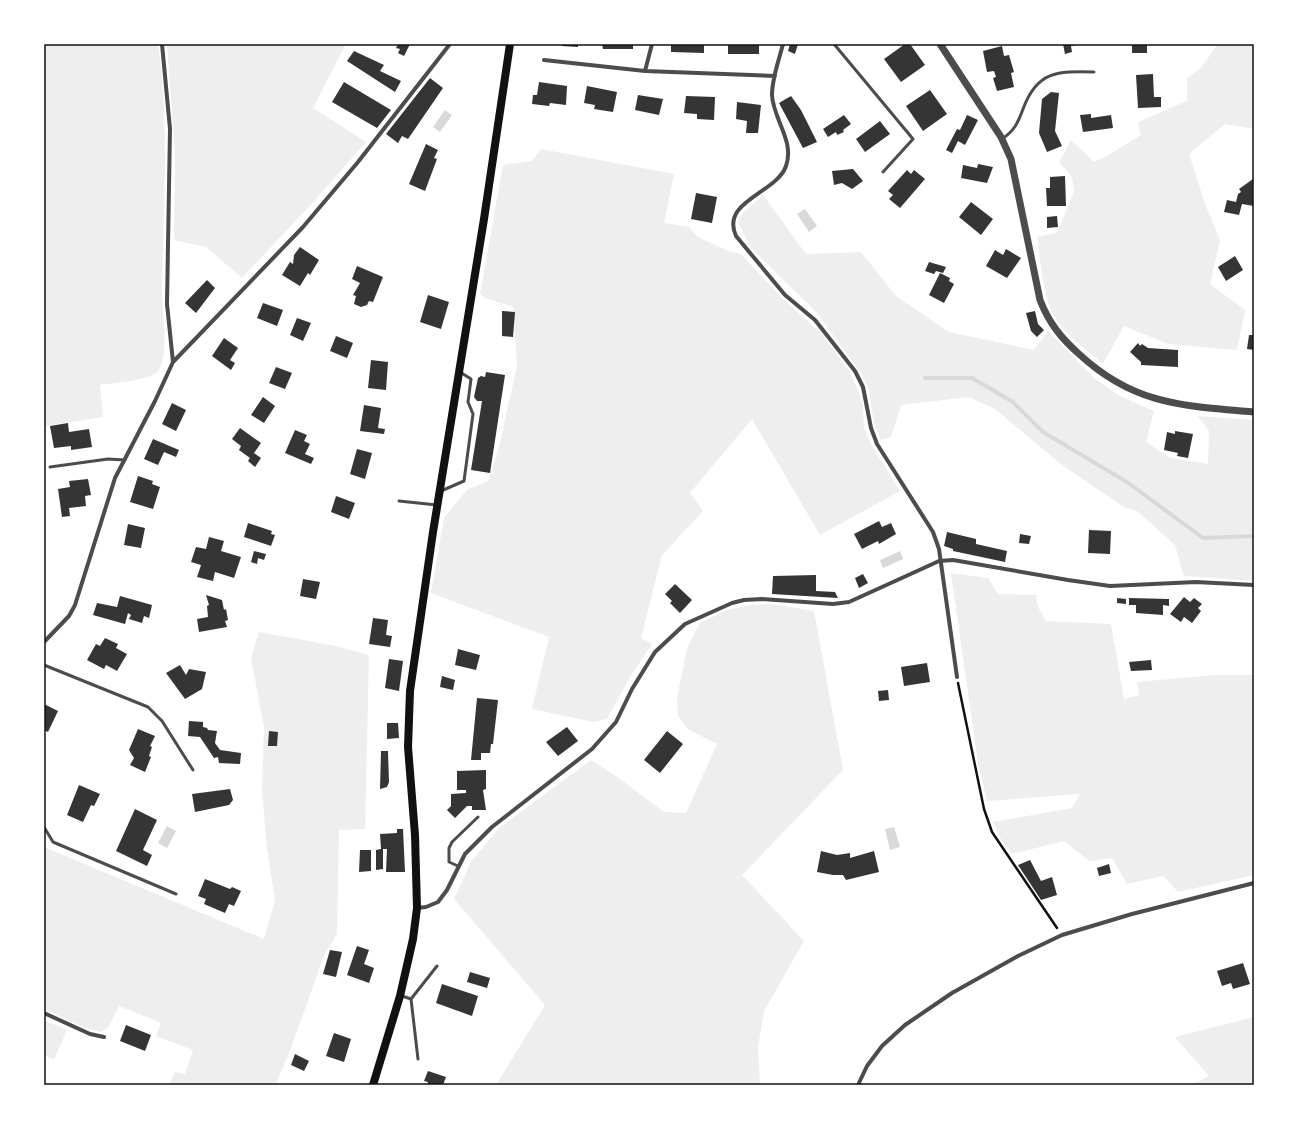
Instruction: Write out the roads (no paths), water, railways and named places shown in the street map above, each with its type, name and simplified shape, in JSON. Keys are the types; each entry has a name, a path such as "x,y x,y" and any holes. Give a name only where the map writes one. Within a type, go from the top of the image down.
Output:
{"main road":[{"path":"373,1085 400,996 413,939 417,908 415,835 408,747 410,692 437,505 510,44"}],"street":[{"path":"162,44 170,129 167,304 173,362"},
{"path":"44,642 68,616 75,605 115,478 155,401 173,362 303,227 358,162 450,44"},
{"path":"645,72 652,44"},
{"path":"784,44 775,76 773,100 788,149 786,167 780,176 738,210 732,221 733,229 736,236 766,274 786,295 815,320 855,371 863,387 871,428 877,444 933,532 939,548 939,561 957,677"},
{"path":"940,44 1002,139 1011,159 1016,175 1040,300 1048,320 1065,342 1104,375 1141,395 1170,403 1254,412"},
{"path":"544,60 645,72 775,76"},
{"path":"417,908 426,907 438,902 447,890 465,854 492,827 592,749 616,722 632,688 655,652 685,624 732,603 744,600 762,599 833,604 849,602 939,561 953,560 1110,586 1196,582 1254,585"},
{"path":"858,1085 867,1066 882,1046 906,1025 952,993 981,976 1062,935 1132,914 1254,883"},
{"path":"44,1013 90,1034 104,1037"}],"lane":[{"path":"834,44 913,138 883,172"},
{"path":"1002,139 1015,129 1029,93 1044,77 1070,71 1094,72"},
{"path":"440,492 464,481 473,414 468,402 471,379 459,372"},
{"path":"50,467 108,459 125,460"},
{"path":"399,500 437,505"},
{"path":"44,665 148,707 162,722 193,770"},
{"path":"458,866 449,862 449,848 452,842 478,817"},
{"path":"44,827 53,842 176,894"},
{"path":"418,1059 411,999 437,966"},
{"path":"400,996 411,999"}],"waterway":[{"path":"925,378 972,378 1013,402 1043,432 1127,482 1203,538 1254,536"}]}
